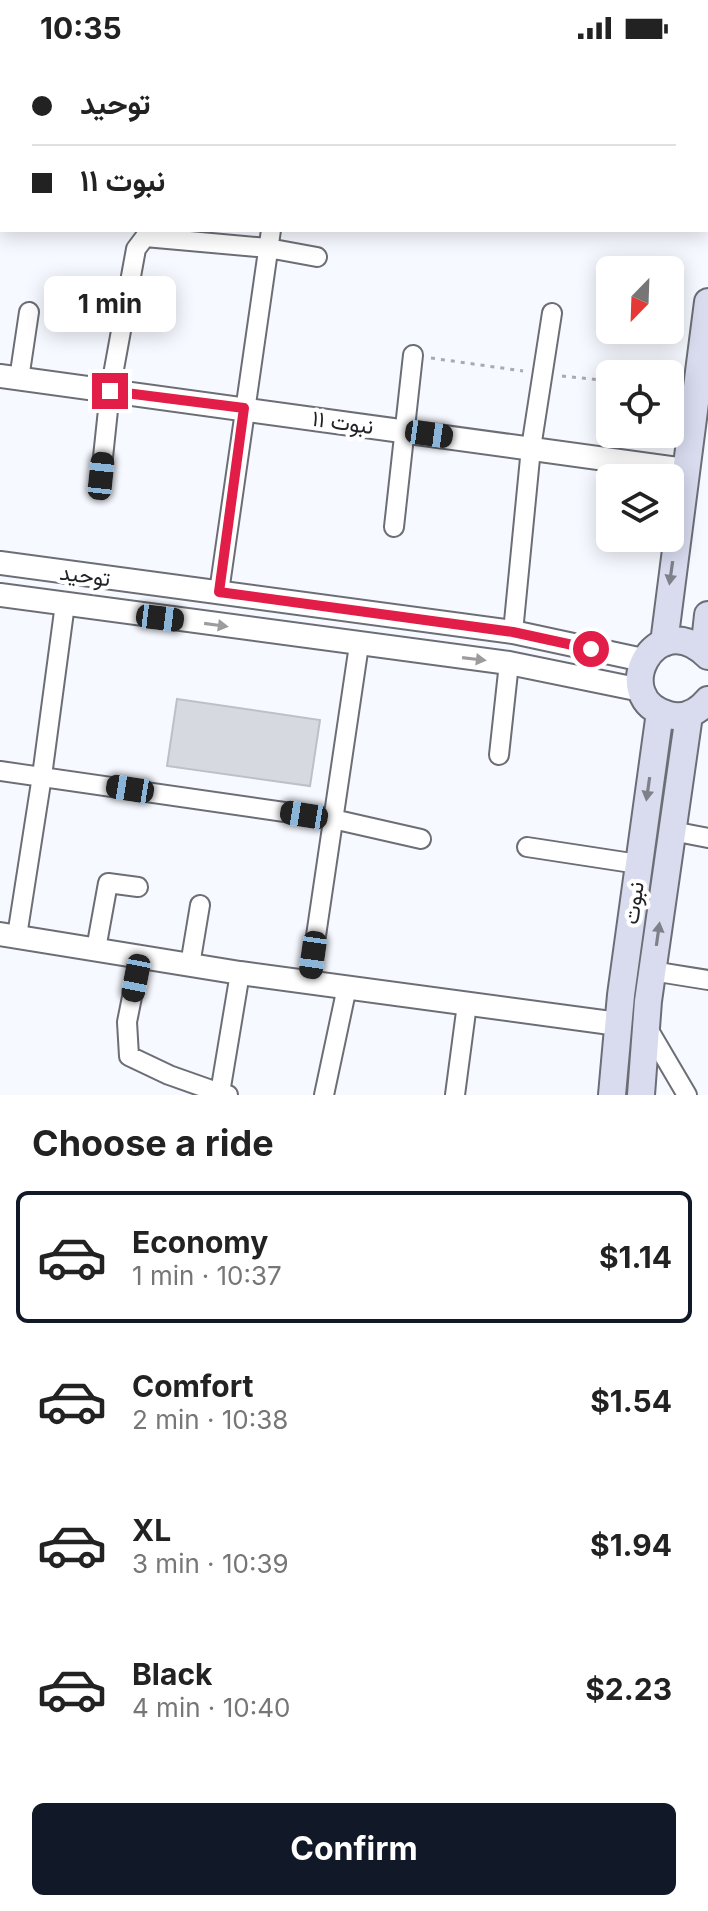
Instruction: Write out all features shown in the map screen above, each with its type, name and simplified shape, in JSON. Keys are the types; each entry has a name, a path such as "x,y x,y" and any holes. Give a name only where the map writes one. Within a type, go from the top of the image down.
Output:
{"main road":[{"path":"664,643 708,302"},
{"path":"706,654 708,615"},
{"path":"698,708 674,716 660,712 648,703 641,690 639,675 643,660 664,643 682,640 696,645 706,654"},
{"name":"نبوت","path":"641,1095 652,971 684,743 698,708"},
{"name":"نبوت","path":"612,1095 638,864 660,712"},
{"path":"655,740 684,743"}],"street":[{"path":"101,476 110,391 136,249 145,237 269,239 317,257"},
{"path":"219,592 269,239"},
{"path":"10,378 29,312"},
{"path":"513,632 531,448 552,313"},
{"path":"394,527 413,355"},
{"name":"نبوت ۱۱","path":"10,378 685,470"},
{"name":"توحید","path":"0,563 513,632 643,660"},
{"path":"102,610 108,579"},
{"name":"توحید","path":"0,595 509,663 641,690"},
{"path":"65,604 42,776 9,935 240,973 618,1024"},
{"path":"309,983 359,645"},
{"path":"499,755 509,663"},
{"path":"0,771 333,819 421,839"},
{"path":"672,831 708,838"},
{"path":"527,847 638,864"},
{"path":"96,949 108,883 138,887"},
{"path":"190,965 200,905"},
{"path":"140,957 127,1022 129,1056 169,1075 224,1094 240,973"},
{"path":"652,971 708,980"},
{"path":"324,1095 347,987"},
{"path":"455,1095 467,1004"},
{"path":"647,1027 687,1095"}],"path":[{"path":"413,355 596,379"}],"building":[{"path":"177,699 320,720 310,786 167,766"}],"route":[{"path":"110,391 244,408 219,592 513,632 591,649"}]}
